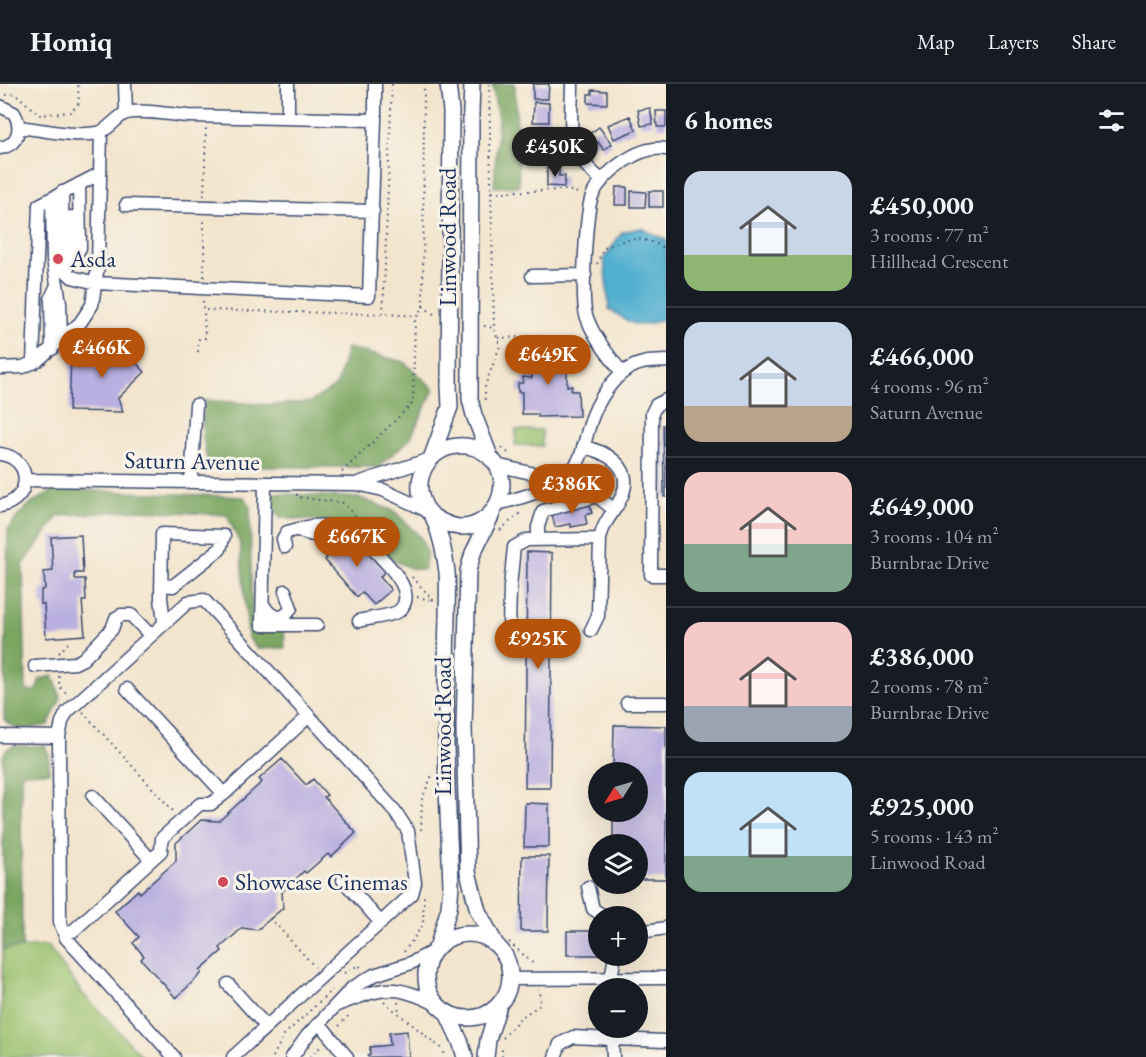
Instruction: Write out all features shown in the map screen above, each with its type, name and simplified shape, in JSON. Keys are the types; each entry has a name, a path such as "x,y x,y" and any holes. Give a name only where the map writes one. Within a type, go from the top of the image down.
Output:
{"main road":[{"name":"Linwood Road","path":"431,458 450,407 451,111 448,84"},
{"name":"Linwood Road","path":"472,84 470,399 496,456"},
{"path":"456,445 468,446 496,456 502,483 496,507 485,519 473,525 452,526 431,514 420,493 420,480 431,458 443,449 456,445"},
{"name":"Linwood Road","path":"496,507 472,554 468,571 464,728 468,872 478,911 499,940"},
{"name":"Linwood Road","path":"431,514 447,572 438,605 446,730 451,885 449,908 436,948"},
{"path":"465,1057 460,1041 428,991 425,977 428,963 436,948 456,935 469,933 499,940 509,965 510,979 507,993 500,1005 488,1040 486,1057"},
{"path":"441,1008 460,1018 475,1018 488,1014 500,1005"}],"street":[{"path":"288,84 288,118"},
{"path":"37,260 72,277 96,283 369,296 375,84"},
{"path":"572,84 573,132 576,151 587,167 602,181"},
{"path":"124,85 126,113"},
{"path":"0,148 17,138 20,127 14,113 1,101"},
{"path":"20,127 70,134 101,132 126,113 149,111 157,114 206,116 375,120"},
{"path":"0,368 22,367 33,363 56,345 88,313 95,297 101,132"},
{"path":"622,373 598,340 586,313 585,275 588,220 592,196 602,181 634,155 666,149"},
{"path":"33,363 39,205 99,174"},
{"path":"62,273 52,259 66,191"},
{"path":"62,273 80,248 66,191"},
{"path":"56,345 66,191"},
{"path":"126,205 373,211"},
{"path":"532,276 585,275"},
{"path":"496,507 558,482 577,464 591,419 608,387 622,373 641,363 666,361"},
{"path":"666,400 656,405 652,413 651,575 666,575"},
{"path":"191,482 196,405"},
{"path":"583,447 600,450 616,461 624,474 623,494 602,526 598,616 591,630"},
{"path":"0,454 19,463 25,480 22,493 16,500 0,506"},
{"path":"496,456 521,472 567,474"},
{"name":"Saturn Avenue","path":"357,484 431,458"},
{"name":"Saturn Avenue","path":"25,480 357,484 382,490 431,514"},
{"path":"265,484 262,625 317,625"},
{"path":"538,540 538,526 543,511 597,496 613,509"},
{"path":"285,547 283,539 287,532 308,525 338,529 363,537 394,571 404,587 404,595 402,608 393,615 359,621"},
{"path":"161,585 172,586 220,549 224,536 162,534 161,585 164,622"},
{"path":"509,629 514,547 527,540 600,538"},
{"path":"263,604 267,612 274,617 282,618 291,608 285,591"},
{"path":"174,1057 65,934 60,922 59,737 67,712 150,634 188,602 204,600 395,811 408,831 415,883 412,894 233,1057"},
{"path":"35,666 75,663 82,659 112,629 116,618 121,615 131,615 150,634"},
{"path":"127,689 224,794"},
{"path":"627,703 666,703"},
{"path":"65,934 73,931 161,852 162,838 182,820 201,804 212,804 309,716"},
{"path":"0,736 59,737"},
{"path":"93,796 151,860"},
{"path":"343,880 381,923"},
{"path":"648,930 666,928"},
{"path":"292,1057 345,994 361,981 411,963 436,948"},
{"path":"610,978 613,966"},
{"path":"510,979 588,978"},
{"path":"648,978 666,978"},
{"path":"228,984 266,1026"},
{"path":"337,1005 382,990 393,989 414,994 441,1008"},
{"path":"319,1023 347,1057"},
{"path":"555,1057 560,1044 573,1037 666,1041"},
{"path":"612,1039 613,1057"}],"path":[{"path":"1,101 15,93 39,115 71,112 79,103 78,84"},
{"path":"383,315 392,84"},
{"path":"339,475 413,403 415,320 423,306 424,84"},
{"path":"485,409 485,386 500,346 494,328 489,84"},
{"path":"198,352 199,339 205,338 206,116"},
{"path":"492,192 567,190 592,196"},
{"path":"594,259 594,269 603,249 624,239 650,240 666,249"},
{"path":"423,306 438,317"},
{"path":"204,310 417,316"},
{"path":"470,323 494,328"},
{"path":"498,338 544,336 546,346 566,346 598,340"},
{"path":"496,456 519,462 521,472"},
{"path":"296,484 297,497 344,502 366,527"},
{"path":"496,534 519,513 520,498"},
{"path":"411,576 438,605"},
{"path":"404,595 438,605"},
{"path":"70,640 58,654 59,686 182,820"},
{"path":"421,830 422,799 435,767"},
{"path":"400,957 423,925 424,885"},
{"path":"270,918 329,982 359,965 361,968"},
{"path":"499,940 537,966 540,1005 520,1018 502,1039 502,1057"},
{"path":"353,974 367,965"},
{"path":"273,1057 284,1035 322,998 338,986"},
{"path":"382,1001 441,1048 446,1057"},
{"path":"310,1057 331,1037 345,1017 353,1012"}],"green space":[{"path":"492,84 515,84 519,186 494,187 498,119"},
{"path":"347,348 404,362 434,389 410,439 378,467 208,467 202,429 205,400 271,405 311,402 337,385"},
{"path":"516,430 542,430 542,446 515,445"},
{"path":"58,489 244,497 250,505 252,629 284,629 285,648 257,649 248,637 240,544 227,515 139,510 58,516 23,565 26,691 36,691 40,679 53,676 61,698 48,725 24,729 9,724 4,719 8,530 29,505"},
{"path":"272,493 360,498 394,511 421,538 427,552 424,570 411,568 387,558 344,523 280,518 272,505"},
{"path":"13,746 45,746 49,755 49,772 21,773 22,947 3,949 3,756 6,750"},
{"path":"48,946 82,993 143,1057 0,1057 3,949"}],"water":[{"path":"641,228 666,240 666,318 642,325 631,322 609,309 604,259 622,232"}],"building":[{"path":"533,84 549,84 548,99 533,99"},
{"path":"592,90 607,91 607,104 588,103 588,94 592,94"},
{"path":"534,102 549,103 549,122 533,122"},
{"path":"650,108 653,124 641,126 638,110"},
{"path":"656,111 666,111 666,127 657,127"},
{"path":"630,116 636,130 614,139 608,125"},
{"path":"533,126 548,126 549,145 533,146"},
{"path":"599,127 612,144 604,150 598,142 591,147 584,138"},
{"path":"536,149 552,150 551,165 535,164"},
{"path":"547,168 559,168 559,176 565,176 564,187 547,186"},
{"path":"616,187 627,187 627,205 615,205"},
{"path":"631,191 646,192 645,207 631,207"},
{"path":"649,191 663,191 663,207 649,207"},
{"path":"111,337 145,372 118,398 123,412 69,411 71,357 84,362"},
{"path":"567,352 567,386 572,386 571,391 578,391 579,416 538,417 538,414 522,414 522,392 518,392 518,383 523,383 523,377 532,378 532,372 523,372 523,353"},
{"path":"663,425 666,425 666,497 664,497"},
{"path":"589,502 592,513 585,515 587,524 555,527 551,510"},
{"path":"81,535 83,573 75,573 75,579 85,579 86,601 82,601 85,635 46,638 41,590 45,589 44,572 53,571 51,537"},
{"path":"358,536 379,559 376,562 385,571 380,577 391,590 374,605 362,592 357,597 325,560 327,558 321,550 332,540 338,546 347,538 351,542"},
{"path":"527,552 552,553 550,788 525,788"},
{"path":"614,725 666,726 666,879 648,879 648,834 613,834 613,822 648,822 648,762 613,762"},
{"name":"Showcase Cinemas","path":"282,759 306,785 313,779 327,795 324,797 356,833 331,857 328,854 306,873 304,871 282,892 283,908 257,930 242,928 220,948 222,951 200,970 202,973 176,998 141,959 144,956 133,943 139,937 115,911 138,890 140,893 176,861 176,843 201,820 219,821 262,782 259,779"},
{"path":"525,803 549,804 549,847 524,847"},
{"path":"522,856 549,856 548,931 521,931"},
{"path":"567,931 588,931 588,955 567,955"},
{"path":"407,1031 409,1057 368,1057 370,1047 390,1045 389,1033"}],"place":[{"name":"Asda","path":"58,259"},
{"name":"Showcase Cinemas","path":"223,882"}]}
